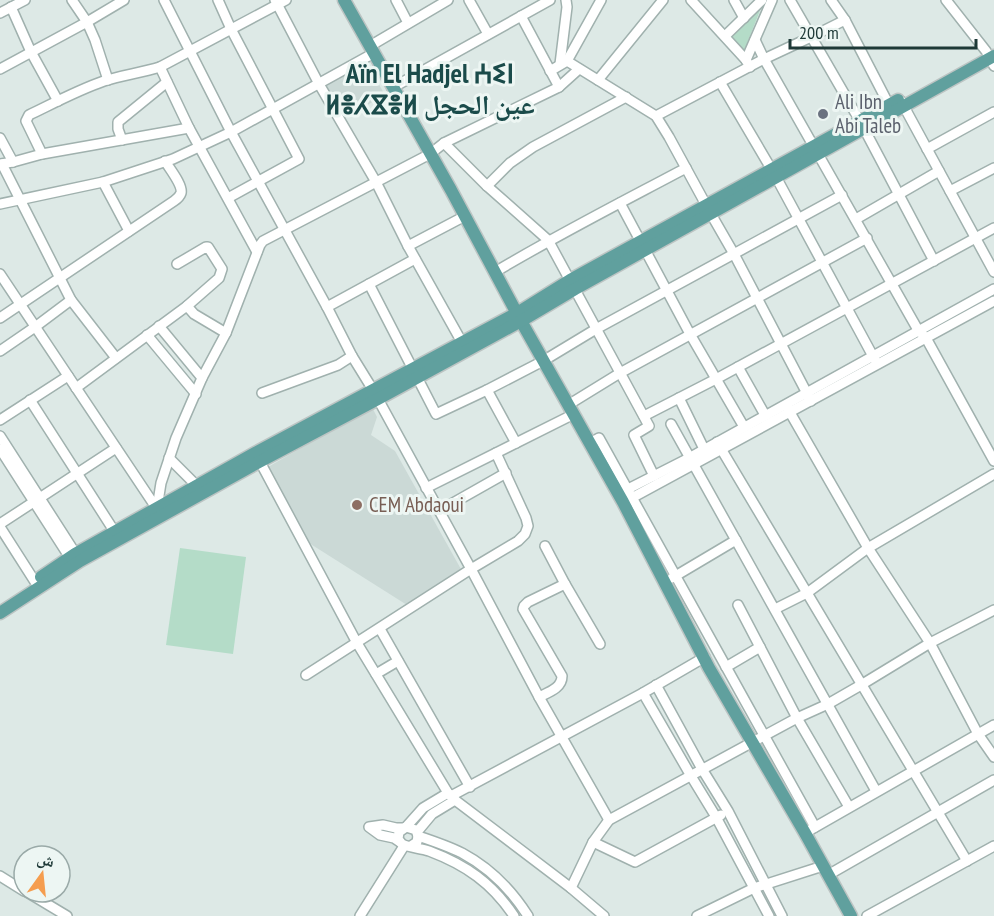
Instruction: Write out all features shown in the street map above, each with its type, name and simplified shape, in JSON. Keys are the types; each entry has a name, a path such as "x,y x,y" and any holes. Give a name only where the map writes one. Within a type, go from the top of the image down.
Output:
{"main road":[{"path":"344,0 543,361 590,443 625,495 670,579 709,668 753,742 810,830 825,870 851,916"},
{"path":"0,613 37,584 117,535 519,317 862,125 897,103 992,56"},
{"path":"0,604 37,584"}],"street":[{"path":"0,13 25,0"},
{"path":"72,0 87,22 108,80"},
{"path":"0,69 124,0"},
{"path":"164,0 231,132 352,356 609,820"},
{"path":"218,0 299,159 228,198"},
{"path":"396,0 408,23"},
{"path":"0,204 103,182 172,159 231,132 319,84 408,23 448,0"},
{"path":"469,0 488,34"},
{"path":"392,88 550,0"},
{"path":"564,62 566,0"},
{"path":"550,71 564,62 601,0"},
{"path":"598,80 663,0"},
{"path":"691,0 748,63"},
{"path":"734,0 744,18"},
{"path":"725,36 762,0"},
{"path":"748,63 772,0"},
{"path":"790,0 862,125 934,261"},
{"path":"831,0 927,149 994,272"},
{"path":"946,0 992,56"},
{"path":"42,154 27,125 29,115 96,84 160,67 279,2 319,84 376,182 408,246 464,347"},
{"path":"11,7 31,52 58,101"},
{"path":"521,16 559,87"},
{"path":"656,116 720,82 748,63 764,59 811,38 844,20"},
{"path":"755,40 994,461"},
{"path":"564,62 656,116 758,297 809,396"},
{"path":"160,67 189,128 257,252"},
{"path":"159,512 161,483 169,458 202,378 226,333 263,241 430,153 444,143 559,87 579,69"},
{"path":"122,140 117,126 118,122 167,82"},
{"path":"720,82 774,173 877,365"},
{"path":"488,186 510,163 533,147 626,97"},
{"path":"927,149 994,112"},
{"path":"116,358 71,300 1,164 42,154 189,128"},
{"path":"0,138 13,162"},
{"path":"444,143 548,240 649,426 634,435 654,476"},
{"path":"0,318 174,201 180,195 180,186 165,161"},
{"path":"495,272 548,240 686,168"},
{"path":"950,191 994,168"},
{"path":"856,219 939,171"},
{"path":"103,182 129,231"},
{"path":"369,284 436,414 543,361 596,329 842,195"},
{"path":"620,203 690,334 744,427"},
{"path":"408,246 465,216"},
{"path":"644,416 782,344 994,228"},
{"path":"426,489 516,443 571,409 620,373 867,238"},
{"path":"76,388 186,306 219,278 222,269 208,247 177,264"},
{"path":"327,307 415,259"},
{"path":"0,274 159,512"},
{"path":"625,495 720,446 809,396 872,356 994,289"},
{"path":"0,351 71,300"},
{"path":"809,396 877,365 994,301"},
{"path":"186,306 194,314 226,333"},
{"path":"159,326 202,378"},
{"path":"147,335 196,394"},
{"path":"262,393 338,365 352,356"},
{"path":"738,367 765,415"},
{"path":"0,420 68,376"},
{"path":"487,390 516,443"},
{"path":"679,398 705,449"},
{"path":"30,400 117,535"},
{"path":"625,495 654,476 691,461 705,449 720,446 744,427 765,415 787,408"},
{"path":"787,408 868,548 930,643 978,734 994,756"},
{"path":"671,424 876,791"},
{"path":"0,436 75,559"},
{"path":"720,446 967,861"},
{"path":"37,584 0,525 116,448"},
{"path":"0,450 37,500"},
{"path":"306,675 518,541 525,534 528,526 526,518 496,453"},
{"path":"169,458 199,490"},
{"path":"257,458 357,643 451,797 571,888 604,916"},
{"path":"439,511 506,473"},
{"path":"775,609 807,594 868,548 994,474"},
{"path":"736,540 670,579 726,667 764,736 810,830 994,725"},
{"path":"545,546 600,644"},
{"path":"539,697 558,686 561,676 523,609 528,602 565,584"},
{"path":"738,605 797,718 849,807"},
{"path":"571,888 593,842 609,820 797,718 828,704 930,643 994,610"},
{"path":"380,629 470,787"},
{"path":"726,667 760,647"},
{"path":"405,844 399,832 423,808 451,797 562,738 705,657"},
{"path":"376,674 398,661"},
{"path":"656,685 728,811 782,916"},
{"path":"643,693 716,817 769,916"},
{"path":"697,916 754,888 825,870 994,780"},
{"path":"360,916 405,844 417,842 418,834 432,814 451,797"},
{"path":"593,842 635,862 728,811"},
{"path":"514,916 495,891 456,862 394,838 380,835 369,827 383,825 413,828 418,834 461,852 504,883 528,916"},
{"path":"867,916 994,846"},
{"path":"47,904 67,916"}],"shaded area":[{"path":"366,62 385,95 344,118 325,85"},
{"name":"CEM Abdaoui","path":"372,407 377,417 371,435 395,451 462,571 407,605 309,543 268,467"}],"green space":[{"path":"763,3 744,51 730,34"},
{"path":"180,548 246,557 233,654 166,645"}],"place":[{"name":"Ali Ibn Abi Taleb","path":"823,114"},
{"name":"CEM Abdaoui","path":"357,505"}],"district":[{"name":"Aïn El Hadjel ⵄⵉⵏ ⵍⴻⵃⴵⴻⵍ عين الحجل","path":"430,90"}]}
